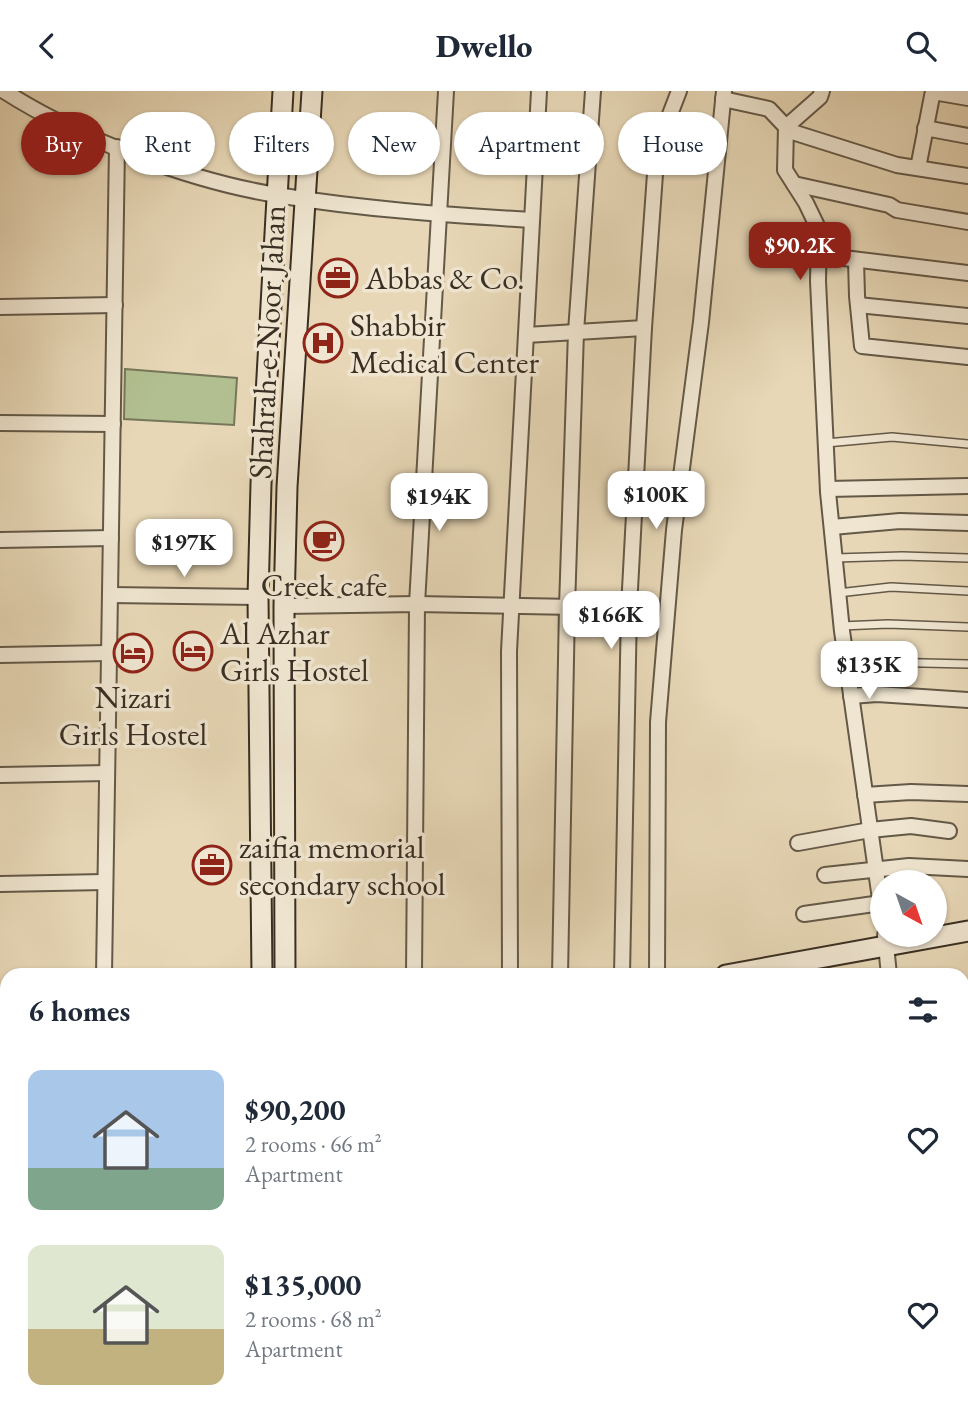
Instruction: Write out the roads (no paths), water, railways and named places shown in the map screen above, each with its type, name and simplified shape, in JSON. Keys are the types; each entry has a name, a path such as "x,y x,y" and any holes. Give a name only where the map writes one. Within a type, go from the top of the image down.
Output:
{"main road":[{"name":"Shahrah-e-Noor Jahan","path":"262,968 258,597 261,484 283,91"},
{"name":"Shahrah-e-Noor Jahan","path":"285,968 284,606 287,487 312,91"},
{"path":"261,484 287,487"},
{"path":"947,933 968,931"},
{"path":"758,968 870,944"}],"street":[{"path":"4,91 25,104 117,148 215,181 305,199 440,215 532,220"},
{"path":"414,968 417,604 446,91"},
{"path":"510,968 509,651 539,91"},
{"path":"560,968 567,607 576,333 593,91"},
{"path":"622,968 629,608 644,328 656,160 659,143 679,91"},
{"path":"822,91 820,97 786,128 785,170 819,230 828,489 841,626 876,870"},
{"path":"918,168 933,92 968,98"},
{"path":"657,968 658,722 674,530 701,322 723,95 769,109 786,128 897,165 968,176"},
{"path":"925,128 968,136"},
{"path":"104,968 117,148"},
{"path":"794,184 889,205 897,210 968,222"},
{"path":"818,255 968,273"},
{"path":"856,260 862,346 968,356"},
{"path":"0,307 115,305"},
{"path":"858,305 968,316"},
{"path":"526,335 644,328"},
{"path":"0,423 113,423"},
{"path":"828,489 968,486"},
{"path":"832,527 900,521 968,523"},
{"path":"0,540 111,538"},
{"path":"110,595 258,597"},
{"path":"284,606 417,604 629,608"},
{"path":"0,655 109,653"},
{"path":"851,696 877,694 968,700"},
{"path":"0,775 107,773"},
{"path":"865,795 911,792 968,795"},
{"path":"798,843 870,830 911,826 949,831"},
{"path":"883,870 909,866 968,869"},
{"path":"825,875 870,871"},
{"path":"0,884 105,882"},
{"path":"804,914 870,909"},
{"path":"887,947 888,968"}],"lane":[{"path":"826,443 892,436 968,444"},
{"path":"835,558 968,558"},
{"path":"838,593 891,587 968,591"},
{"path":"841,626 888,624 968,627"},
{"path":"846,665 879,662 968,664"}],"place":[{"name":"Abbas & Co.","path":"338,278"},
{"name":"Shabbir Medical Center","path":"323,343"},
{"name":"Creek cafe","path":"324,541"},
{"name":"Al Azhar Girls Hostel","path":"193,651"},
{"name":"Nizari Girls Hostel","path":"133,653"},
{"name":"zaifia memorial secondary school","path":"212,865"}]}
